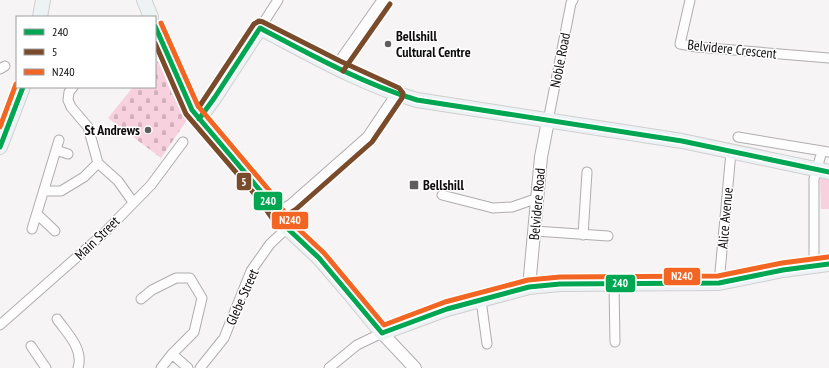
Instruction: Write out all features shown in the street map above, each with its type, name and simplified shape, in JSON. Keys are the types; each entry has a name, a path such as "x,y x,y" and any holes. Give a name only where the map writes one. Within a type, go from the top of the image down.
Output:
{"main road":[{"path":"40,16 43,0"},
{"path":"144,0 151,16"},
{"path":"156,28 192,110 263,194 287,228 318,258 382,333 447,309 529,287 560,284 614,285 719,283 783,270 829,264"},
{"path":"199,119 260,28 337,68 396,94 417,100 682,142 823,171"},
{"path":"0,146 23,88"}],"street":[{"path":"260,28 278,0"},
{"path":"337,68 384,0"},
{"name":"Noble Road","path":"548,121 571,3 573,0"},
{"name":"Belvidere Crescent","path":"690,0 680,44 697,47 829,58"},
{"path":"72,88 69,92 68,100 71,107 88,127 98,164 118,182 133,202"},
{"path":"277,214 291,204 367,137 396,94"},
{"name":"Belvidere Road","path":"529,287 541,157 548,121"},
{"path":"738,137 825,151 823,171 814,179 814,266"},
{"path":"32,229 59,140"},
{"name":"Main Street","path":"1,323 103,234 151,185 183,142"},
{"path":"56,150 68,154"},
{"name":"Alice Avenue","path":"719,283 731,152"},
{"path":"44,191 61,191 84,177 98,164"},
{"path":"583,235 587,172"},
{"path":"442,194 492,208 512,207 538,198"},
{"path":"37,214 55,231"},
{"name":"Glebe Street","path":"200,368 224,338 251,271 270,244 287,228"},
{"path":"535,231 608,236"},
{"path":"141,298 152,290 176,278 190,278 202,298 194,332 172,354 161,368"},
{"path":"614,285 615,342"},
{"path":"481,300 487,344"},
{"path":"57,318 75,343 79,358 78,368"},
{"path":"329,368 357,345 382,333 415,368"},
{"path":"31,346 46,368"},
{"path":"172,354 188,368"}],"green space":[{"path":"158,61 172,94 187,120 161,158 108,118 132,88 156,88 156,63"},
{"path":"820,178 829,180 829,209 821,209"}],"transit line":[{"name":"5","path":"343,71 390,4"},
{"name":"5","path":"156,45 186,114 275,220 280,219 295,210 372,142 402,98 403,93 399,88 259,21 254,24 199,107"},
{"name":"N240","path":"161,23 198,106 268,189 292,223 324,253 384,325 445,302 528,280 560,277 718,276 782,263 828,257"},
{"name":"240","path":"156,28 192,110 263,194 287,228 319,258 382,333 447,309 529,287 560,284 719,283 783,270 829,264"},
{"name":"240","path":"199,119 260,28 357,77 417,100 682,141 829,172"},
{"name":"N240","path":"0,127 16,84"},
{"name":"240","path":"0,147 23,88"}],"place":[{"name":"Bellshill Cultural Centre","path":"388,44"},
{"name":"St Andrews","path":"148,130"},
{"name":"Bellshill","path":"414,185"}]}
